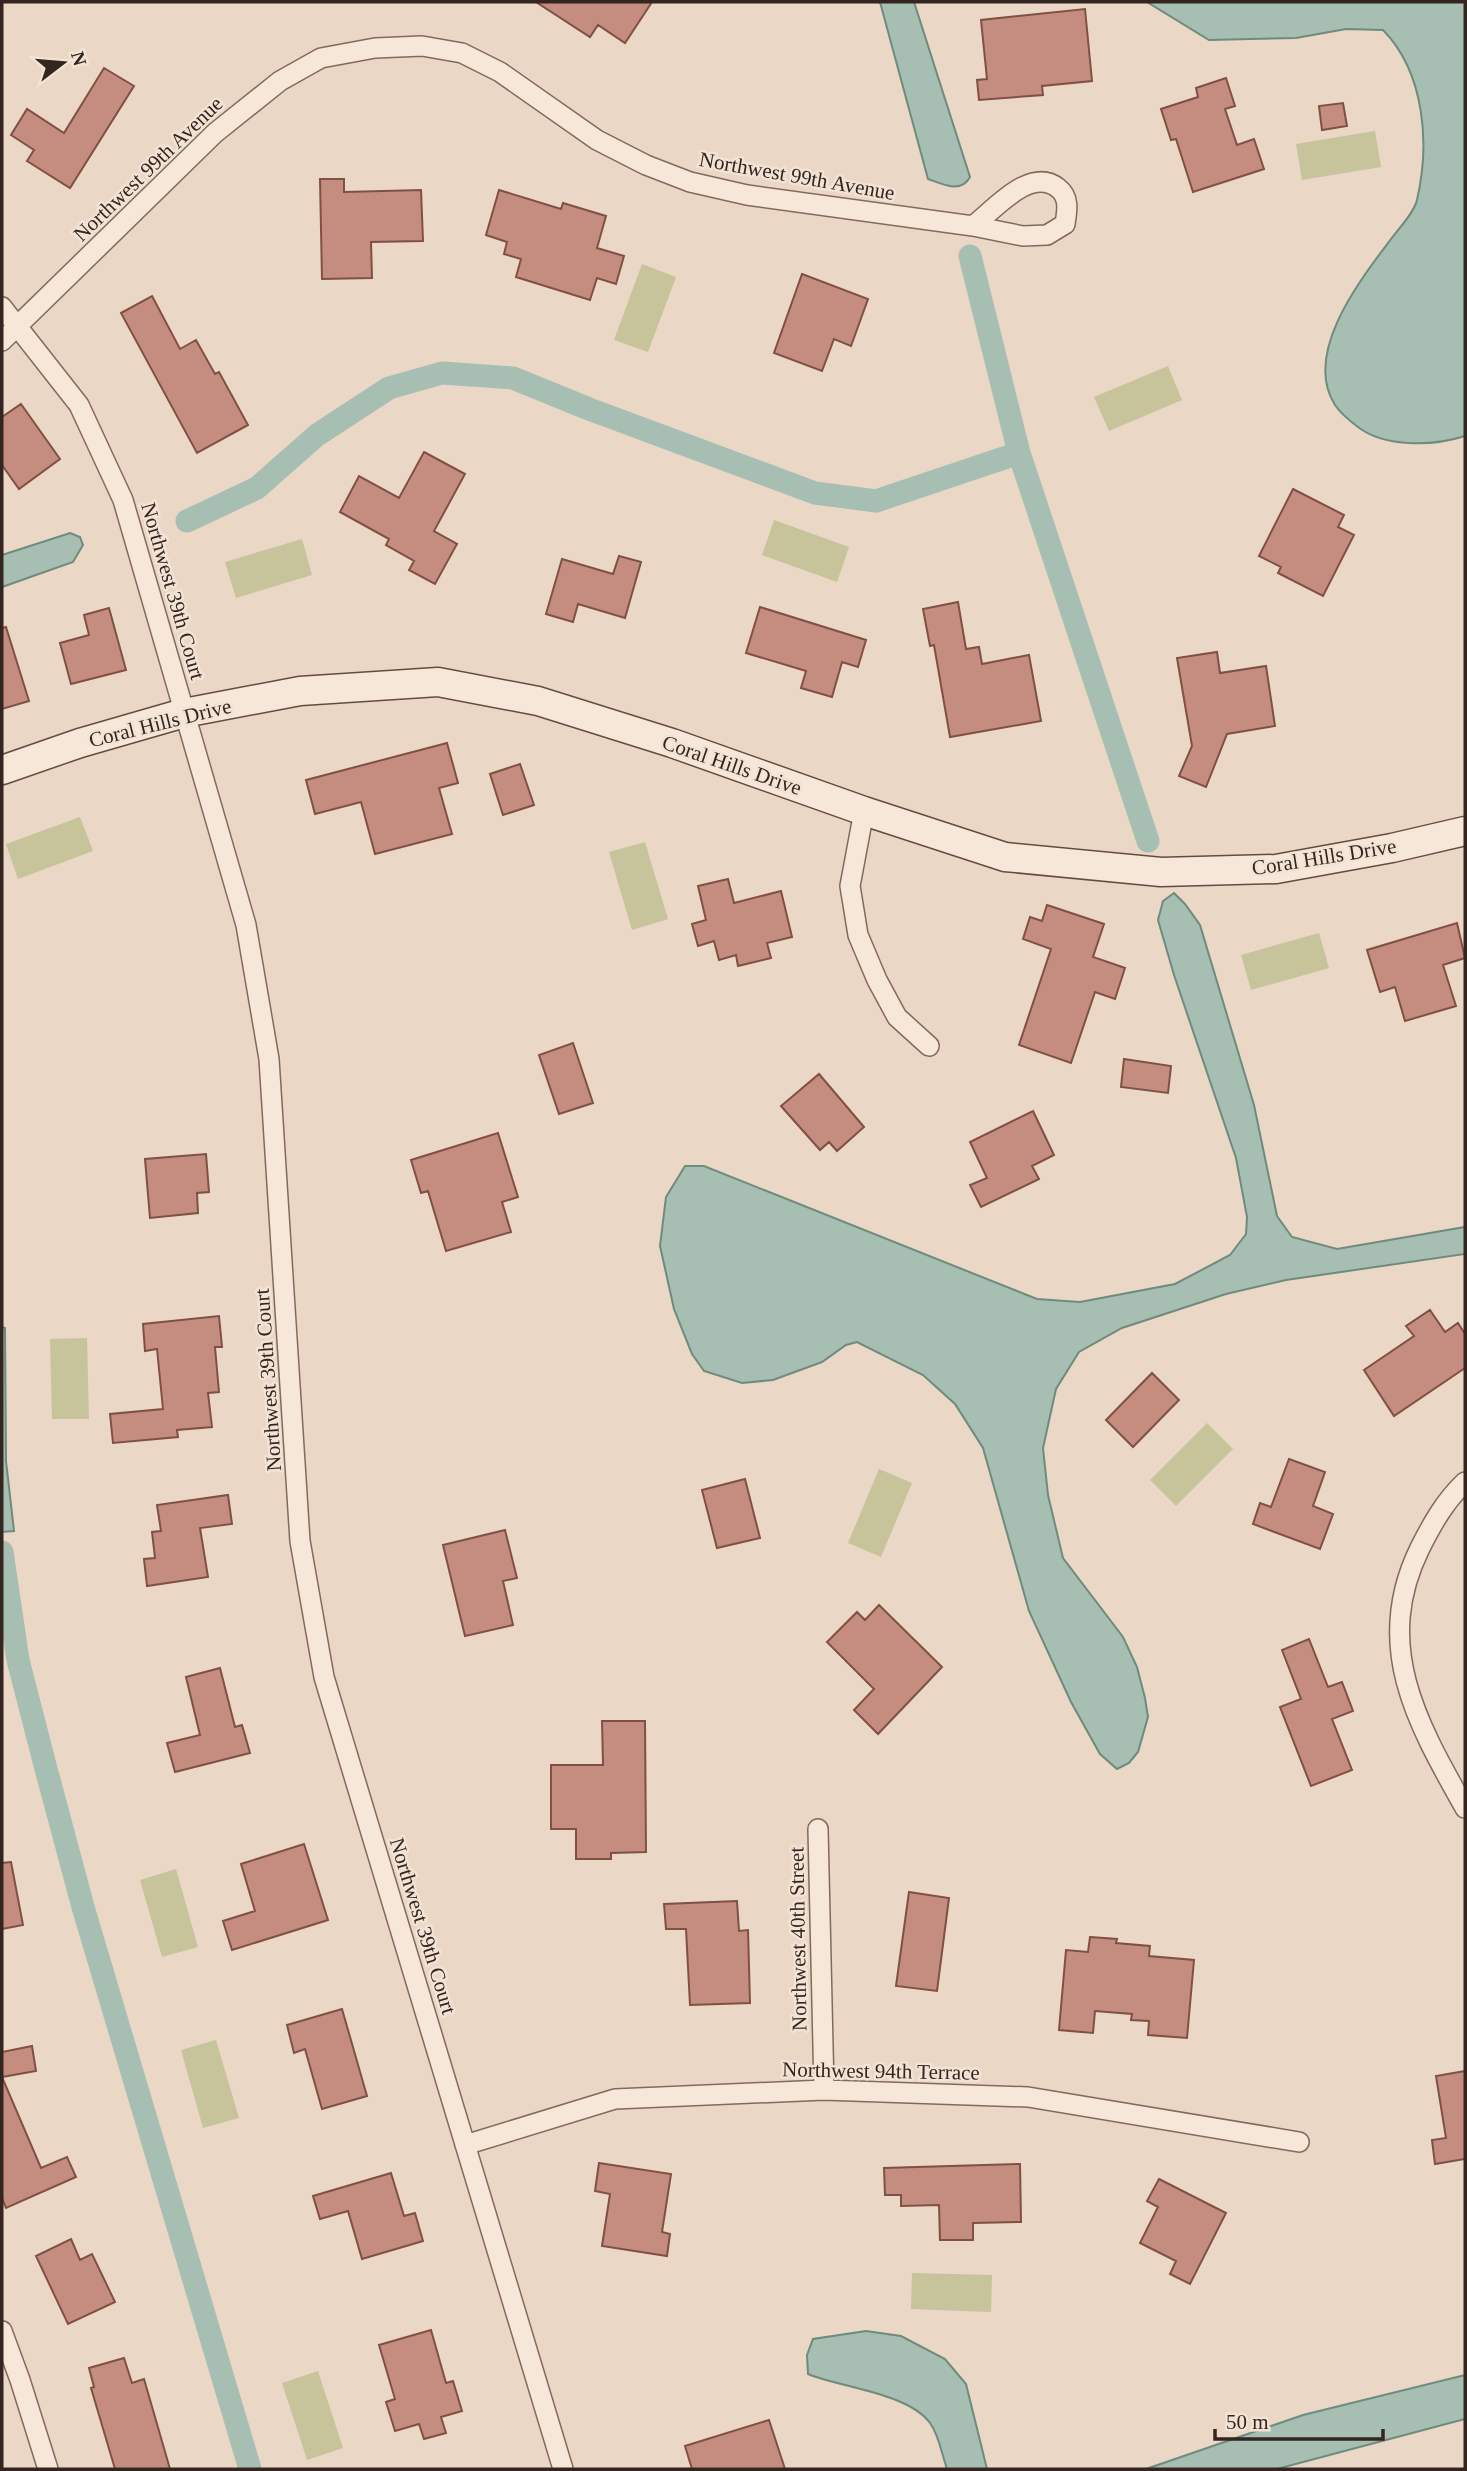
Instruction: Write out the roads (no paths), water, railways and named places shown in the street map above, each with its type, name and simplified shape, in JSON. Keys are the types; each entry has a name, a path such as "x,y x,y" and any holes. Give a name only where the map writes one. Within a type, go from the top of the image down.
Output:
{"street":[{"name":"Northwest 99th Avenue","path":"2,341 215,133 269,90 321,58 375,48 422,47 463,53 500,72 597,140 646,165 690,182 747,195 973,226"},
{"name":"Northwest 39th Court","path":"2,307 79,405 124,500 246,925 269,1059 300,1541 324,1677 563,2469"},
{"name":"Coral Hills Drive","path":"2,770 80,743 184,713 300,691 438,682 538,701 672,743 864,811 1005,857 1161,872 1276,869 1392,848 1465,831"},
{"path":"864,811 850,887 858,935 877,981 897,1017 929,1046"},
{"path":"1465,1482 1433,1521 1411,1566 1400,1602 1400,1653 1410,1700 1429,1743 1465,1808"},
{"name":"Northwest 40th Street","path":"818,1829 824,2090"},
{"name":"Northwest 94th Terrace","path":"465,2145 615,2099 824,2090 1028,2097 1299,2142"},
{"path":"2,2331 48,2469"}],"waterway":[{"path":"970,256 1019,453 1148,841"},
{"path":"187,521 257,488 317,435 389,388 442,373 513,378 815,493 876,501 1019,453"},
{"path":"2,1552 18,1660 83,1907 250,2469"}]}
